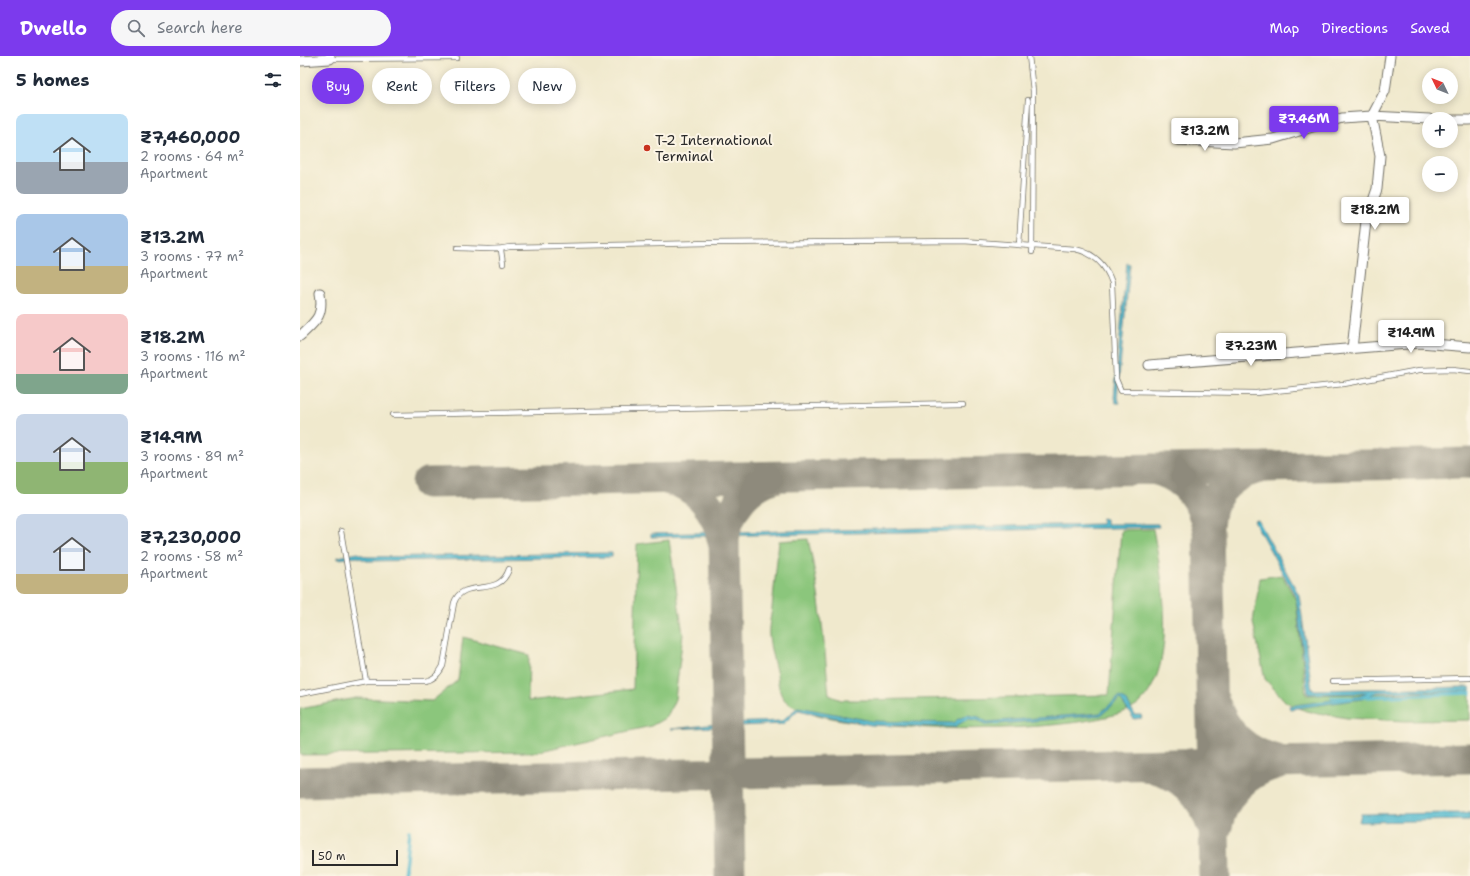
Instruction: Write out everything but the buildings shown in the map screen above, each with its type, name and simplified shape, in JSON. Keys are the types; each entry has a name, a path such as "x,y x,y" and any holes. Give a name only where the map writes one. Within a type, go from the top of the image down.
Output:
{"street":[{"path":"1352,349 1366,221 1377,188 1380,156 1372,116 1385,91 1390,56"},
{"path":"300,61 330,57"},
{"path":"1178,140 1234,143 1265,140 1342,118 1372,116 1422,119"},
{"path":"1458,120 1470,120"},
{"path":"300,336 317,320 322,306 320,293"},
{"path":"1149,365 1420,343 1470,347"}],"lane":[{"path":"1029,56 1033,91 1032,252"},
{"path":"330,57 457,58"},
{"path":"1019,245 1028,100"},
{"path":"457,248 494,248 501,250 509,247 719,243 963,241 1081,250 1094,256 1107,271 1114,291 1116,379 1121,391 1256,393 1344,384 1419,370 1470,370"},
{"path":"501,250 503,264"},
{"path":"393,415 963,403"},
{"path":"341,531 366,681"},
{"path":"300,694 366,681 425,681 437,675 443,666 454,603 457,597 468,590 496,586 505,577 509,569"},
{"path":"1333,681 1470,678"}],"green space":[{"path":"1153,529 1163,595 1164,643 1160,666 1152,686 1140,703 1116,714 1073,723 1019,727 959,729 899,726 846,721 805,711 782,696 771,651 769,633 779,541 808,539 819,598 829,695 841,700 863,700 1109,695 1121,530"},
{"path":"669,540 683,634 675,699 667,717 651,726 536,752 300,755 300,709 356,698 432,701 458,680 463,637 529,655 528,701 633,689 637,544"},
{"path":"1282,575 1296,600 1306,695 1470,692 1470,720 1406,721 1347,718 1306,711 1286,702 1265,679 1253,622 1260,578"}],"water":[{"path":"1127,263 1130,264 1117,398 1120,403 1116,403 1114,398"},
{"path":"1102,518 1106,519 1106,524 1158,524 1159,527 651,537 651,534 1101,524"},
{"path":"1258,520 1299,595 1312,690 1470,687 1470,691 1377,692 1362,699 1290,709 1289,706 1360,696 1367,693 1308,694 1296,597 1254,521"},
{"path":"358,553 367,557 612,553 612,557 367,561 358,557 338,559 338,557"},
{"path":"1119,697 1126,700 1135,715 1141,715 1142,718 1134,719 1120,699 1101,715 987,725 977,720 968,719 954,727 871,725 798,710 783,724 671,729 726,723 782,721 798,707 872,721 954,723 958,719 968,715 979,717 987,722 1100,713"},
{"path":"1470,813 1470,820 1359,822 1361,814"}],"waterway":[{"path":"1363,697 1470,693"},
{"path":"1332,698 1351,698"},
{"path":"404,876 409,831"}],"taxiway":[{"path":"1215,876 1208,527 1213,504 1218,495 1225,486 1242,474 1264,467 1470,463"},
{"path":"427,483 1264,467"},
{"path":"1153,469 1164,472 1183,483 1196,499 1208,530"},
{"path":"730,876 724,539 730,518 741,499 757,485 778,477"},
{"path":"666,479 678,482 688,487 705,501 716,520 723,542 723,538"},
{"path":"1214,701 1224,722 1237,739 1255,752 1277,760"},
{"path":"300,782 1470,758"},
{"path":"1217,826 1225,804 1230,795 1238,786 1255,773 1276,764"},
{"path":"1149,767 1171,775 1180,780 1189,788 1203,805 1212,826"}],"place":[{"name":"T-2 International Terminal","path":"647,148"}]}
